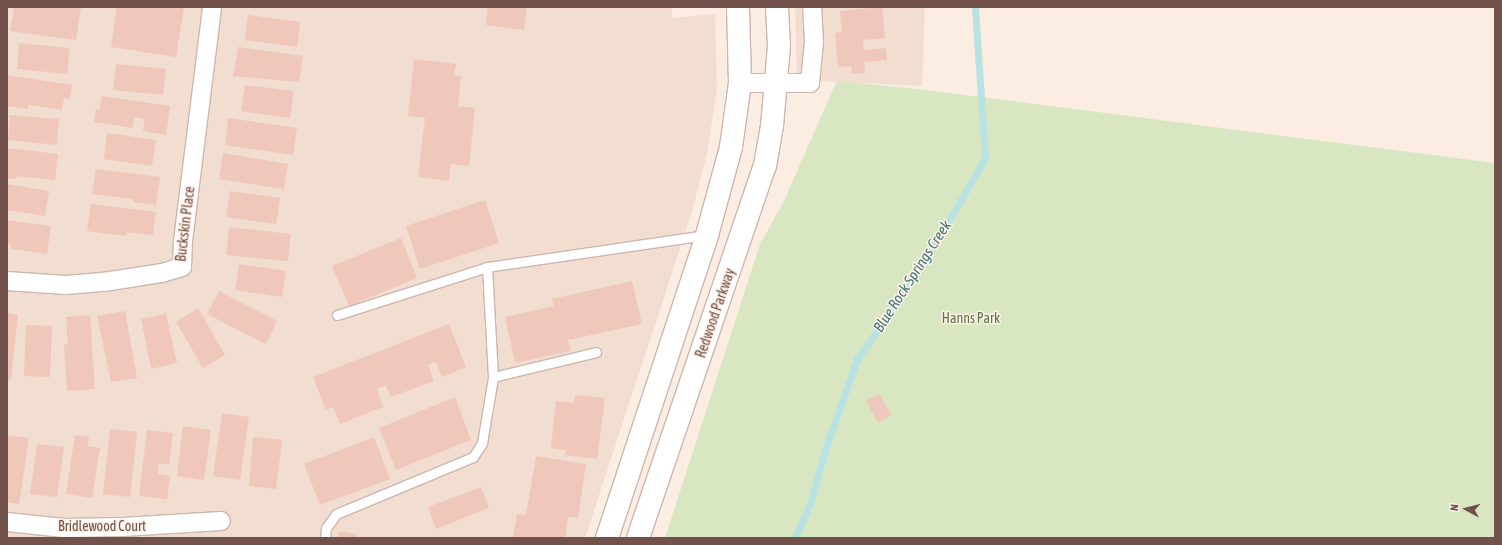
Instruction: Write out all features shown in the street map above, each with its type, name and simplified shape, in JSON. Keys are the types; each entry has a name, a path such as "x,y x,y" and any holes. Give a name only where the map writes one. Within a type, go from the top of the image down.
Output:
{"main road":[{"path":"607,538 707,235 731,147 740,83 738,7"},
{"name":"Redwood Parkway","path":"638,538 764,166 772,126 776,84 779,46 777,7"}],"street":[{"name":"Buckskin Place","path":"7,281 66,285 104,282 162,274 182,267 183,241 212,7"},
{"path":"740,83 810,83 814,42 812,7"},
{"name":"Bridlewood Court","path":"7,522 71,528 123,528 221,522"}],"lane":[{"path":"337,315 487,267 707,235"},
{"path":"325,538 326,528 336,514 473,457 482,443 493,377 487,267"},
{"path":"493,377 596,352"}],"shaded area":[{"path":"7,7 672,7 672,18 715,14 717,88 707,154 691,215 585,538 7,538"},
{"path":"795,7 925,7 922,86 797,80"}],"green space":[{"name":"Hanns Park","path":"837,81 926,90 1495,163 1495,538 665,538 760,244 783,203"}],"building":[{"path":"14,7 81,7 76,40 10,31"},
{"path":"117,7 184,7 176,57 111,47"},
{"path":"488,7 527,7 524,30 486,25"},
{"path":"882,7 885,38 863,40 864,50 886,48 887,60 864,62 865,73 852,74 851,66 838,67 835,33 842,32 840,11"},
{"path":"248,15 300,22 297,47 245,40"},
{"path":"19,43 70,48 67,74 17,69"},
{"path":"238,47 303,56 299,82 233,76"},
{"path":"414,59 456,64 454,76 461,76 458,106 475,108 469,166 451,164 449,181 418,177 425,118 408,116"},
{"path":"116,64 166,69 163,95 113,90"},
{"path":"7,75 72,85 70,99 64,98 62,110 28,105 28,109 7,106"},
{"path":"245,85 294,91 290,118 241,111"},
{"path":"102,96 170,106 166,135 143,131 145,119 134,117 133,128 94,122 96,109 100,109"},
{"path":"10,115 59,119 57,145 8,140"},
{"path":"228,118 297,128 293,155 225,145"},
{"path":"107,133 156,140 152,166 104,159"},
{"path":"7,148 58,154 55,180 16,176 16,179 7,178"},
{"path":"223,153 288,164 284,189 219,179"},
{"path":"96,169 160,177 156,205 133,202 133,199 92,194"},
{"path":"7,184 49,191 45,216 7,210"},
{"path":"230,191 280,198 276,224 226,217"},
{"path":"485,200 499,243 420,269 406,226"},
{"path":"91,204 156,212 153,235 127,232 126,236 87,231"},
{"path":"7,220 51,226 47,254 11,249 11,245 7,244"},
{"path":"229,227 291,234 288,261 226,255"},
{"path":"401,238 417,278 349,306 332,266"},
{"path":"239,264 286,271 282,297 235,290"},
{"path":"632,281 642,324 568,340 571,351 515,363 505,317 554,306 552,299"},
{"path":"219,291 277,321 266,344 207,314"},
{"path":"198,308 225,355 203,368 176,322"},
{"path":"125,311 137,378 111,382 97,316"},
{"path":"7,313 18,315 11,380 7,379"},
{"path":"166,314 177,363 151,369 141,319"},
{"path":"90,315 95,389 67,391 64,345 68,344 66,317"},
{"path":"449,324 466,367 442,377 436,362 428,365 434,381 391,397 386,385 377,389 383,407 340,424 333,407 326,410 313,377"},
{"path":"26,325 52,326 50,377 24,376"},
{"path":"879,394 891,415 878,423 866,401"},
{"path":"575,395 605,398 597,459 565,455 566,450 551,448 556,401 574,403"},
{"path":"455,397 471,440 396,470 379,428"},
{"path":"222,413 249,417 240,480 213,476"},
{"path":"183,426 211,430 204,480 177,476"},
{"path":"110,429 137,432 130,497 103,494"},
{"path":"147,430 173,433 169,465 159,463 158,474 170,476 167,499 139,496"},
{"path":"7,435 29,438 19,504 7,502"},
{"path":"75,435 89,437 88,446 100,448 92,498 66,494"},
{"path":"253,437 282,440 276,489 249,486"},
{"path":"374,437 390,479 320,505 304,464"},
{"path":"37,444 64,447 57,497 30,494"},
{"path":"536,456 586,464 578,518 568,517 565,538 513,538 517,514 526,515"},
{"path":"481,487 489,508 436,529 428,507"},
{"path":"339,531 357,534 357,538 338,538"}],"waterway":[{"name":"Blue Rock Springs Creek","path":"795,538 811,501 825,450 857,359 923,265 985,158 975,7"}]}
